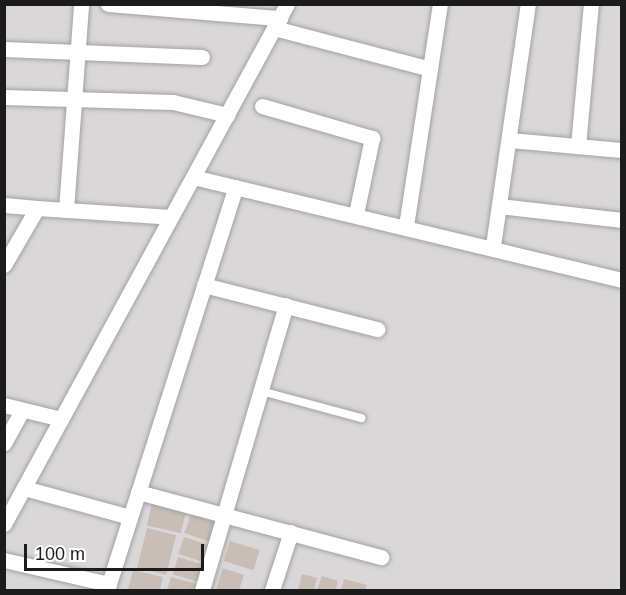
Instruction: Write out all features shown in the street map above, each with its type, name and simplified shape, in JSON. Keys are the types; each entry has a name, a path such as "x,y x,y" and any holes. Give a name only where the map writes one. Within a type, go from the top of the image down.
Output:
{"street":[{"path":"66,210 81,4"},
{"path":"108,4 280,17 430,69"},
{"path":"406,226 440,4"},
{"path":"493,246 528,4"},
{"path":"578,146 591,4"},
{"path":"4,524 280,17"},
{"path":"4,49 202,57"},
{"path":"4,97 73,101 173,102 227,115"},
{"path":"262,106 369,135 373,142 356,214"},
{"path":"509,140 621,150"},
{"path":"193,177 493,246 563,269 621,280"},
{"path":"4,560 108,587 236,187"},
{"path":"4,205 171,218"},
{"path":"499,206 621,220"},
{"path":"4,265 37,208"},
{"path":"204,285 377,328"},
{"path":"201,591 226,515 286,305"},
{"path":"4,405 61,419"},
{"path":"4,442 22,410"},
{"path":"24,488 130,517"},
{"path":"138,492 381,556"},
{"path":"273,591 291,532"}],"lane":[{"path":"261,391 361,418"}],"shaded area":[{"path":"5,5 621,5 621,590 5,590"}],"building":[{"path":"152,503 186,511 181,533 147,525"},
{"path":"191,514 220,524 214,543 184,533"},
{"path":"147,528 176,535 166,575 137,568"},
{"path":"184,537 212,546 206,563 178,554"},
{"path":"230,541 260,550 254,570 224,561"},
{"path":"178,557 204,565 199,582 173,574"},
{"path":"223,568 244,575 239,590 216,590"},
{"path":"133,570 163,577 160,590 128,589"},
{"path":"302,574 317,578 314,590 298,590"},
{"path":"322,576 338,581 336,590 317,590"},
{"path":"171,577 197,584 195,590 167,590"},
{"path":"344,579 367,585 365,590 341,590"}]}
